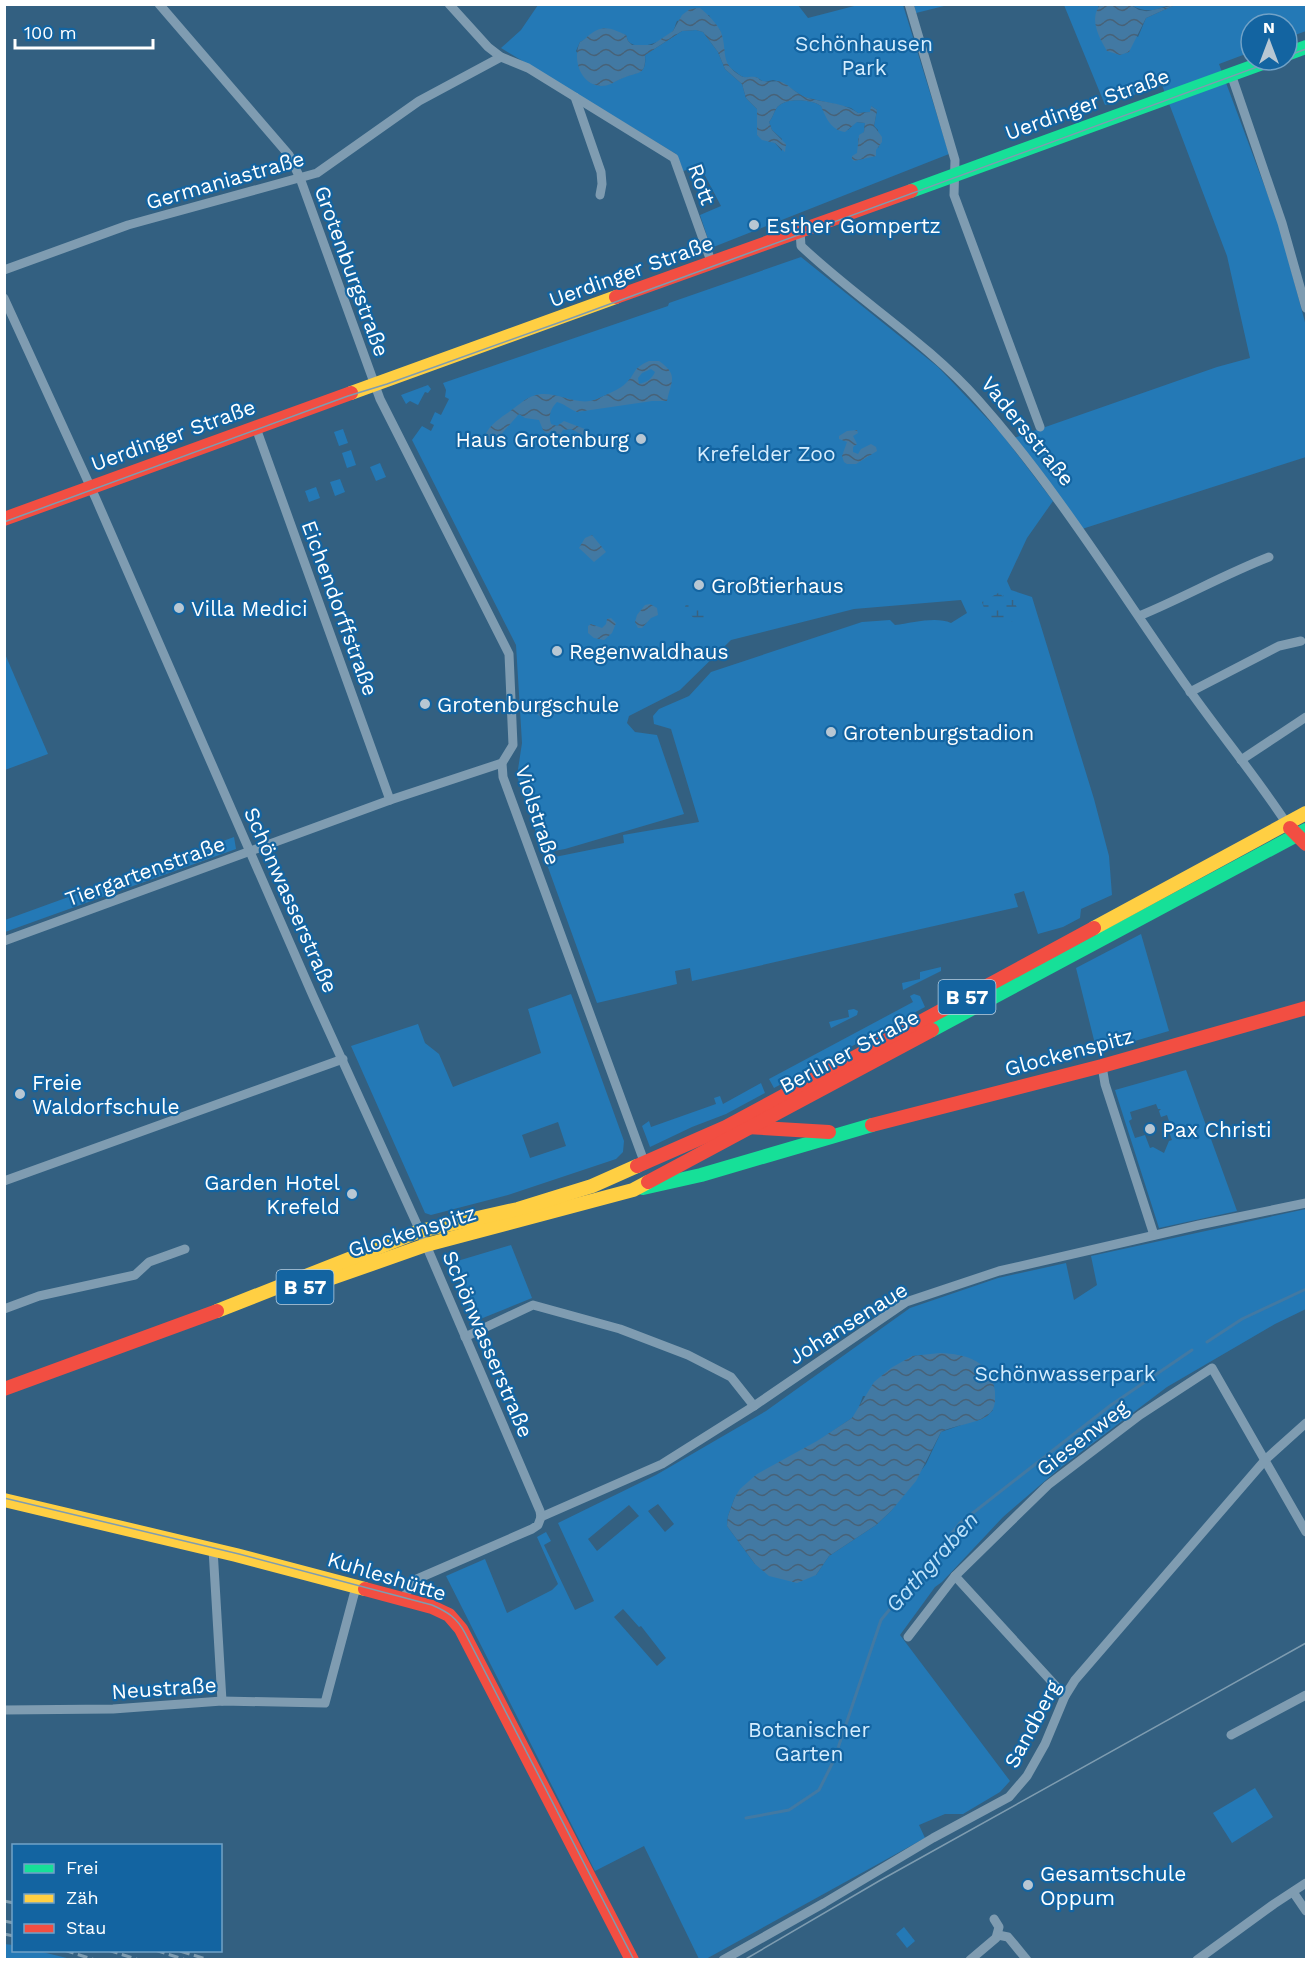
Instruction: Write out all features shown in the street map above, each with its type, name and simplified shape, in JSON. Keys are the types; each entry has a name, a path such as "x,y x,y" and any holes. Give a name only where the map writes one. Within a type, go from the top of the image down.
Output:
{"main road":[{"name":"Uerdinger Straße","path":"4,519 1239,71"},
{"name":"Berliner Straße","path":"645,1164 726,1128 1306,813"},
{"name":"Vadersstraße","path":"1287,824 1304,836"},
{"name":"Berliner Straße","path":"633,1190 1304,836"},
{"name":"Glockenspitz","path":"4,1399 286,1294 426,1245 633,1190 701,1175 840,1133 1102,1066 1306,1008"},
{"name":"Glockenspitz","path":"726,1128 751,1126 776,1130 840,1133"},
{"name":"Glockenspitz","path":"4,1389 260,1295 420,1231 518,1209 592,1186 645,1164"},
{"name":"Kuhleshütte","path":"4,1500 213,1549 356,1587 443,1612 455,1620 632,1959"}],"street":[{"name":"Grotenburgstraße","path":"159,4 285,149 300,178 374,385"},
{"name":"Rott","path":"449,4 488,47 501,57 528,68 674,158 712,264"},
{"name":"Vadersstraße","path":"909,4 955,160 954,195 1040,427"},
{"name":"Germaniastraße","path":"4,270 128,225 320,171 418,101 501,57"},
{"path":"1231,74 1282,223 1306,308"},
{"path":"575,97 601,172 600,195"},
{"name":"Vadersstraße","path":"800,231 801,246 828,272 944,366 979,400 1080,528 1190,692 1287,824"},
{"name":"Schönwasserstraße","path":"4,298 91,488 250,852 420,1231 540,1510 541,1517"},
{"name":"Violstraße","path":"374,385 398,437 509,654 513,745 502,763 503,777 645,1164"},
{"name":"Eichendorffstraße","path":"256,428 390,801"},
{"path":"1139,616 1175,602 1238,569 1269,557"},
{"path":"1190,692 1279,646 1301,641"},
{"path":"1241,760 1306,717"},
{"name":"Tiergartenstraße","path":"4,940 502,763"},
{"path":"4,1181 343,1059"},
{"path":"1102,1066 1105,1084 1154,1235"},
{"name":"Johansenaue","path":"403,1600 411,1584 417,1579 532,1529 538,1525 541,1517 662,1464 754,1406 906,1302 999,1271 1306,1203"},
{"path":"4,1309 39,1296 135,1275 149,1262 185,1249"},
{"path":"465,1337 533,1305 620,1329 688,1355 731,1377 754,1406"},
{"name":"Giesenweg","path":"908,1637 955,1576 1048,1485 1140,1415 1212,1368 1306,1532"},
{"name":"Sandberg","path":"723,1959 1009,1797 1027,1776 1045,1744 1065,1696 1076,1680 1266,1459 1306,1423"},
{"path":"213,1549 222,1701"},
{"path":"955,1576 1065,1696"},
{"name":"Neustraße","path":"4,1710 113,1709 222,1701 325,1703 356,1587"},
{"path":"1231,1735 1306,1695"},
{"path":"1197,1959 1306,1883"},
{"path":"1293,1892 1306,1911"},
{"path":"970,1959 998,1935 999,1927 994,1919"},
{"path":"998,1935 1008,1937 1027,1959"}],"green space":[{"path":"914,4 948,5 916,13"},
{"name":"Schönhausen Park","path":"538,5 798,5 808,18 858,5 903,5 949,154 711,248 700,215 721,206 700,166 683,171 676,154 501,48 521,30","holes":["709,15 713,24 720,30 725,60 729,67 741,76 756,77 764,82 773,80 781,82 804,97 851,108 858,113 871,112 871,106 877,110 874,126 878,130 879,147 852,159 858,153 858,139 864,132 865,123 856,122 848,130 831,124 821,106 804,101 785,102 776,109 769,122 772,130 782,139 782,151 775,143 757,135 757,109 746,98 742,84 725,69 718,52 703,32 682,31 645,55 643,70 602,86 599,86 576,51 580,42 604,28 626,35 632,44 644,46 664,39 674,30 677,21"]},
{"path":"1064,5 1100,5 1098,7 1138,37 1146,18 1175,5 1306,5 1306,31 1299,34 1299,12 1239,12 1239,56 1219,64 1279,225 1306,326 1306,457 1082,529 1014,438 1217,367 1250,358 1227,256 1162,85 1105,105"},
{"path":"1131,5 1169,5 1150,10"},
{"name":"Krefelder Zoo","path":"801,257 938,367 1001,433 1053,501 1027,538 1007,581 1011,590 1032,597 1094,799 1109,856 1112,895 1081,909 1080,918 1063,927 1038,934 1024,891 1014,894 1018,907 692,981 690,968 675,971 677,984 597,1003 545,859 624,843 623,835 699,822 671,729 654,724 653,716 659,709 689,696 711,672 862,622 890,620 895,625 938,620 951,623 967,613 961,600 854,609 731,640 680,690 629,716 627,723 635,732 657,735 684,814 565,849 543,853 517,776 522,743 516,645 412,440 422,426 431,431 434,425 430,423 435,412 441,415 449,399 445,397 446,390 443,383 668,306 669,303"},
{"path":"428,385 431,389 428,393 425,392 418,405 410,401 406,404 401,395"},
{"path":"343,429 348,443 339,446 334,432"},
{"path":"351,450 356,465 347,468 342,453"},
{"path":"380,463 386,477 376,481 370,467"},
{"path":"340,479 345,492 335,496 330,482"},
{"path":"316,487 320,498 309,502 305,491"},
{"path":"1000,592 1002,596 1011,593 1021,618 991,629 982,602"},
{"path":"687,602 704,607 705,619 696,620 684,609"},
{"path":"5,654 48,754 4,770"},
{"path":"234,837 236,849 5,932 5,920"},
{"path":"1141,934 1169,1031 1097,1052 1076,968"},
{"path":"941,967 941,971 903,990 902,983 920,979 920,972"},
{"path":"571,994 624,1141 623,1152 616,1159 508,1195 431,1215 425,1213 351,1046 418,1024 425,1043 439,1054 453,1087 541,1053 528,1009","holes":["558,1122 566,1146 530,1158 522,1135"]},
{"path":"914,994 920,996 925,1007 774,1088 769,1079 913,1002 910,996"},
{"path":"848,1010 858,1011 857,1015 831,1028 829,1022 849,1017"},
{"path":"1186,1070 1237,1211 1159,1228 1115,1090","holes":["1156,1104 1158,1109 1161,1109 1159,1111 1161,1117 1167,1115 1169,1121 1166,1123 1172,1140 1169,1141 1164,1153 1153,1147 1150,1148 1145,1135 1135,1138 1129,1121 1132,1119 1130,1112"]},
{"path":"761,1083 765,1093 726,1114 650,1147 642,1126 649,1121 651,1127 716,1104 714,1098 720,1096 723,1104"},
{"name":"Schönwasserpark","path":"1306,1209 1306,1309 1275,1324 1167,1387 1060,1468 1003,1517 935,1587 900,1635 1010,1781 1000,1792 963,1814 945,1814 919,1825 925,1838 706,1959 699,1959 644,1846 595,1871 446,1576 485,1559 507,1613 552,1590 558,1584 537,1537 546,1532 551,1541 544,1545 575,1610 594,1601 558,1523 656,1475 766,1411 910,1308 998,1278 1066,1263 1074,1300 1097,1285 1091,1256","holes":["863,1396 993,1410 987,1416 941,1432 926,1464 891,1511 876,1525 829,1556 816,1575 755,1564 727,1526 735,1497 852,1418","658,1504 674,1524 665,1532 648,1511","629,1505 639,1516 597,1551 588,1539","623,1609 639,1627 641,1626 666,1658 657,1666 614,1617"]},
{"path":"511,1245 532,1298 473,1322 454,1262"},
{"path":"1255,1788 1273,1817 1232,1843 1213,1813"},
{"path":"904,1927 915,1941 907,1948 896,1934"},
{"path":"4,1944 12,1945 12,1952 42,1952 71,1959 5,1959"}],"water":[{"path":"1100,5 1131,5 1139,10 1148,11 1175,5 1146,18 1129,52 1120,55 1107,51 1098,34 1095,16"},
{"path":"700,8 720,29 727,62 741,76 755,77 765,82 782,82 805,97 839,105 858,113 870,112 871,106 877,110 874,126 882,137 882,142 876,150 876,156 854,161 852,159 852,156 857,153 859,135 864,132 865,123 857,122 845,132 840,131 830,123 821,106 804,101 785,102 780,105 769,122 772,130 786,144 785,152 775,143 762,140 757,135 757,109 746,98 742,84 725,69 718,52 703,32 696,30 682,31 645,55 643,70 640,72 601,86 588,81 583,76 578,63 578,48 580,42 597,30 609,29 626,35 632,45 652,45 673,31 682,15 690,9"},
{"path":"649,361 659,361 669,370 672,383 667,401 652,401 577,412 557,402 551,412 551,424 557,426 564,421 590,431 588,438 571,429 563,430 559,436 552,433 552,430 546,433 539,420 525,418 519,414 496,440 487,442 484,438 496,422 530,397 549,394 581,401 597,399 624,385 643,364","holes":["651,369 655,372 649,380 639,384 638,378 642,373"]},
{"path":"857,430 858,433 853,436 857,444 853,447 853,452 858,454 861,449 871,444 876,447 877,451 856,464 847,464 842,456 847,442 839,439 839,436 847,431"},
{"path":"592,535 606,552 594,562 579,548 585,538"},
{"path":"650,604 657,608 658,615 651,618 642,628 638,628 635,622 637,615 645,605"},
{"path":"611,618 616,623 612,633 604,640 594,638 588,633 588,626 591,624 602,628 607,619"},
{"path":"542,700 548,700 557,706 554,715 542,718 533,711 533,706"},
{"path":"940,1353 959,1355 983,1366 993,1381 995,1392 995,1404 991,1412 980,1420 941,1432 916,1481 891,1511 876,1525 829,1556 816,1575 797,1583 769,1576 755,1564 727,1526 728,1516 740,1489 757,1474 817,1441 852,1418 874,1382 891,1368 912,1356"}],"waterway":[{"name":"Gathgraben","path":"1207,1342 1242,1319 1306,1289"},
{"name":"Gathgraben","path":"746,1818 789,1810 819,1790 834,1760 881,1620 960,1523 1111,1405 1192,1350"}],"tram line":[{"path":"1299,52 1306,49"},
{"path":"4,522 348,396 569,319 1243,72"},
{"path":"4,1498 239,1554 432,1605 452,1616 465,1633 634,1960"},
{"path":"744,1960 879,1881 1306,1643"}],"railway":[{"path":"4,1901 12,1903"},
{"path":"4,1921 12,1923"},
{"path":"4,1934 12,1936"},
{"path":"70,1952 95,1960"},
{"path":"114,1952 139,1960"},
{"path":"161,1952 186,1960"},
{"path":"183,1952 209,1960"}],"traffic: fast":[{"path":"1299,50 1306,47"},
{"path":"911,191 1239,72"},
{"path":"932,1030 1306,830"},
{"path":"643,1188 701,1175 872,1125"}],"traffic: slow":[{"path":"351,393 616,297"},
{"path":"1094,928 1306,813"},
{"path":"217,1311 420,1231 518,1209 592,1186 637,1166"},
{"path":"312,1285 426,1245 633,1190 648,1182"},
{"path":"4,1500 236,1555 365,1589"}],"traffic: jam":[{"path":"616,297 911,191"},
{"path":"4,519 351,393"},
{"path":"1290,828 1306,844"},
{"path":"637,1166 726,1127 1094,928"},
{"path":"872,1125 1102,1066 1306,1008"},
{"path":"648,1182 932,1030"},
{"path":"747,1127 829,1132"},
{"path":"4,1389 217,1311"},
{"path":"365,1589 432,1607 449,1615 461,1629 632,1960"}],"place":[{"name":"Esther Gompertz","path":"754,225"},
{"name":"Haus Grotenburg","path":"641,439"},
{"name":"Großtierhaus","path":"699,585"},
{"name":"Villa Medici","path":"179,608"},
{"name":"Regenwaldhaus","path":"557,651"},
{"name":"Grotenburgschule","path":"425,704"},
{"name":"Grotenburgstadion","path":"831,732"},
{"name":"Freie Waldorfschule","path":"20,1094"},
{"name":"Pax Christi","path":"1150,1129"},
{"name":"Garden Hotel Krefeld","path":"352,1194"},
{"name":"Gesamtschule Oppum","path":"1028,1885"}],"park label":[{"name":"Botanischer Garten","path":"809,1741"}]}
